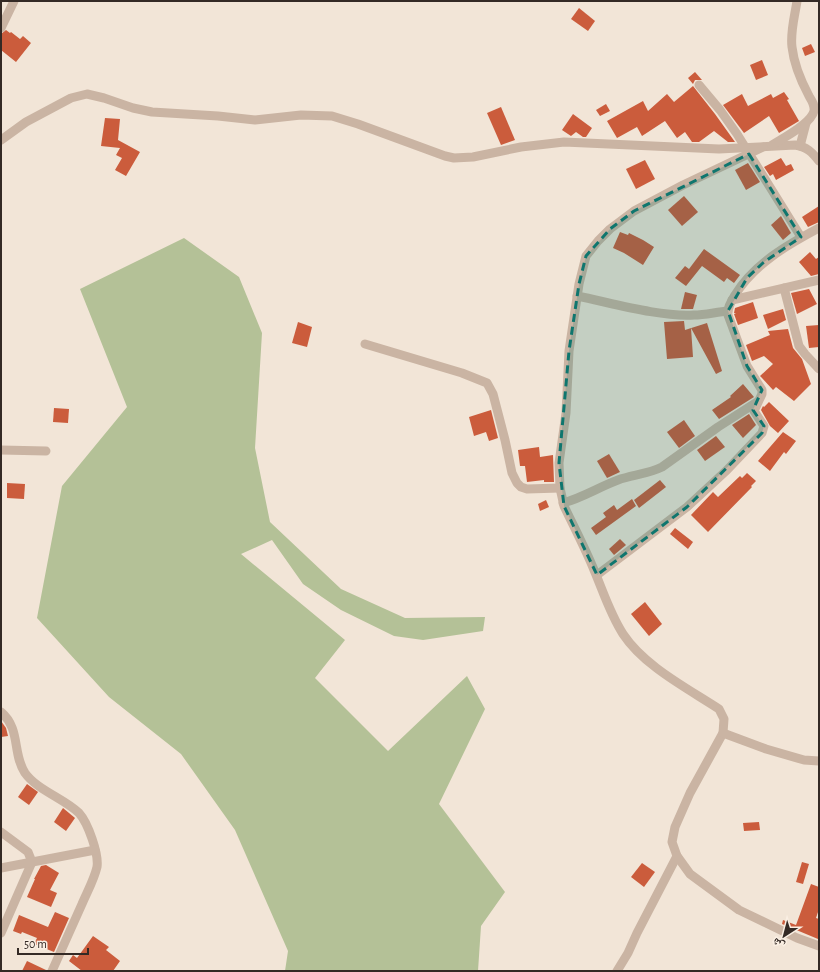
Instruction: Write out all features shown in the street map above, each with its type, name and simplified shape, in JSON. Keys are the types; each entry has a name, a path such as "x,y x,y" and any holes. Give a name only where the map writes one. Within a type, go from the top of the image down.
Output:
{"street":[{"path":"1,28 14,1"},
{"path":"767,147 806,123 813,114 814,108 797,69 792,47 791,36 797,1"},
{"path":"699,85 720,110 748,151 801,237"},
{"path":"1,140 26,122 59,104 71,98 87,94 133,108 152,112 256,120 301,115 332,116 454,158 473,157 521,147 564,142 748,151 767,147 800,146 810,150 819,161"},
{"path":"800,146 806,123"},
{"path":"748,151 634,211 610,229 586,256 581,273 569,351 566,413 559,464 560,488 563,503 597,575 609,609 623,634 636,650 651,664 719,709 724,719 722,733 690,793 675,827 672,842 677,856 690,874 739,910 797,938 819,946"},
{"path":"597,575 687,507 727,470 762,433 764,426 754,411 762,394 762,390 747,366 728,315 728,310 732,300 747,278 764,262 801,237 819,228"},
{"path":"732,300 819,280"},
{"path":"784,288 799,346 804,354 819,369"},
{"path":"577,296 634,308 679,315 698,315 728,310"},
{"path":"365,344 462,373 487,383 493,394 512,473 517,483 521,487 527,489 560,488"},
{"path":"563,503 625,478 654,471 662,467 718,427 758,401"},
{"path":"1,450 46,450"},
{"path":"2,713 8,718 15,732 18,754 25,773 36,783 80,814 96,850 97,868 52,971"},
{"path":"722,733 804,760 819,761"},
{"path":"1,832 28,852 32,862 1,933"},
{"path":"1,868 96,850"},
{"path":"617,971 628,953 677,856"}],"highlighted area":[{"path":"749,154 801,237 764,262 747,278 728,311 747,366 762,390 753,410 764,426 762,433 687,507 597,575 564,506 559,463 569,351 579,284 586,256 610,229 634,211"}],"green space":[{"path":"184,238 239,277 262,333 255,448 270,522 341,589 405,618 485,617 483,631 423,640 394,636 341,610 303,584 272,540 241,554 345,640 315,678 388,751 467,676 485,709 439,804 505,892 481,926 478,971 285,971 288,951 235,830 181,754 109,697 37,618 62,486 127,407 80,289"}],"building":[{"path":"579,8 595,21 588,31 571,19"},
{"path":"6,30 20,39 23,36 31,43 16,62 1,50 1,34"},
{"path":"811,44 815,52 805,56 802,48"},
{"path":"762,60 768,75 756,80 750,65"},
{"path":"695,72 702,80 695,80 693,84 688,78"},
{"path":"693,86 735,142 728,142 714,131 699,142 692,142 685,132 677,138 665,121 642,136 637,127 617,138 607,121 643,101 648,111 667,94 674,102"},
{"path":"784,92 789,99 787,100 799,121 779,133 769,116 744,133 723,105 742,94 748,106 771,94 773,98"},
{"path":"606,104 610,111 600,116 596,110"},
{"path":"501,107 515,140 501,145 487,113"},
{"path":"573,114 592,128 586,137 583,137 576,132 571,136 562,130"},
{"path":"105,118 120,119 118,140 140,152 126,176 115,170 122,158 116,155 120,148 101,146"},
{"path":"781,158 786,166 791,164 794,170 776,180 773,174 770,176 764,167"},
{"path":"645,160 655,179 636,189 626,169"},
{"path":"748,163 760,182 746,190 735,170"},
{"path":"684,196 698,212 682,226 668,210"},
{"path":"819,206 819,222 808,227 802,217"},
{"path":"781,216 791,233 783,240 771,225"},
{"path":"620,232 628,235 629,233 654,247 643,265 613,248"},
{"path":"704,249 740,275 734,283 727,278 724,282 702,266 686,286 675,278 685,266 689,269"},
{"path":"810,252 816,259 819,257 819,274 811,276 799,262"},
{"path":"809,289 817,304 797,314 791,293"},
{"path":"685,292 697,295 693,309 681,309"},
{"path":"753,302 758,318 738,325 734,314 736,314 734,313 735,308"},
{"path":"783,309 786,320 768,329 763,315"},
{"path":"684,321 685,330 691,328 693,357 667,359 664,322"},
{"path":"298,322 312,327 307,347 292,343"},
{"path":"707,323 722,371 716,374 691,328"},
{"path":"819,325 819,347 809,348 806,326"},
{"path":"788,329 793,348 802,359 811,384 794,401 776,387 773,390 760,376 773,364 764,356 752,361 746,345 770,335 768,331"},
{"path":"743,384 754,397 719,419 712,410 731,397 730,396"},
{"path":"769,402 789,421 778,433 770,426 761,410 763,406 764,407"},
{"path":"54,408 69,409 68,423 53,422"},
{"path":"491,410 498,438 489,441 486,432 474,436 469,417"},
{"path":"749,414 756,425 743,438 732,425"},
{"path":"684,420 695,436 679,448 667,432"},
{"path":"783,432 796,441 786,454 784,452 770,471 758,461"},
{"path":"716,436 725,447 705,461 697,450"},
{"path":"539,447 540,457 553,455 554,482 544,482 544,480 527,482 525,466 520,466 518,450"},
{"path":"609,454 620,472 607,478 597,461"},
{"path":"747,473 756,481 708,532 691,515 713,492 718,497 740,476 742,478"},
{"path":"660,480 666,487 639,508 634,500"},
{"path":"7,483 25,484 24,499 7,498"},
{"path":"632,499 636,506 596,535 591,528 606,517 603,513 614,505 617,510"},
{"path":"546,500 549,507 540,511 538,504"},
{"path":"675,528 693,542 688,549 670,534"},
{"path":"620,539 626,545 614,555 609,549"},
{"path":"645,602 662,624 649,636 631,614"},
{"path":"1,721 6,728 8,736 1,737"},
{"path":"27,784 38,792 29,805 18,797"},
{"path":"63,808 75,818 66,831 54,822"},
{"path":"759,822 760,830 744,831 743,823"},
{"path":"802,862 809,864 803,884 796,882"},
{"path":"642,863 655,872 644,887 631,877"},
{"path":"46,865 59,873 50,890 57,893 51,907 27,897 41,866"},
{"path":"811,884 819,887 819,909 816,918 819,919 818,939 782,924 783,920 796,925"},
{"path":"55,912 69,918 54,952 34,944 37,938 22,932 21,934 13,931 19,915 48,927"},
{"path":"93,936 109,947 106,950 120,961 113,971 82,971 69,961 73,955 77,958"},
{"path":"27,961 46,970 46,971 22,971"}]}
